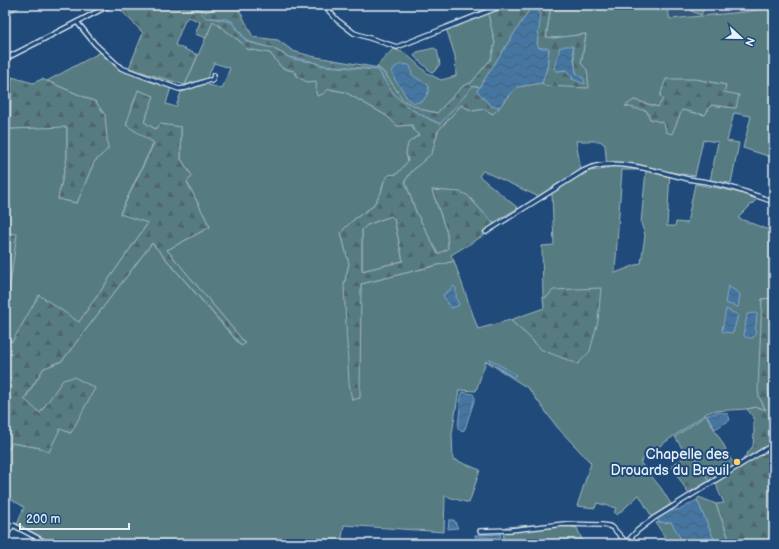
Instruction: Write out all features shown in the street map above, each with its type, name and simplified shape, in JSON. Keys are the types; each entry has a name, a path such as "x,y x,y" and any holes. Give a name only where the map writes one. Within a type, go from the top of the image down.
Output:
{"street":[{"path":"5,59 110,5"},
{"path":"324,5 337,20 354,33 397,48 504,5"},
{"path":"77,22 95,44 121,68 179,89 209,80 212,81 214,76"},
{"path":"486,232 583,171 595,166 638,166 690,179 723,185 774,202"},
{"path":"480,531 564,524 602,525 613,528 627,543 637,531 654,518 774,444"},
{"path":"5,537 14,525 46,542 46,544"}],"shaded area":[{"path":"666,5 774,5 774,7 744,12 670,19"}],"green space":[{"path":"5,5 21,5 5,15"},
{"path":"116,5 189,5 206,12 220,6 237,5 253,37 278,40 293,51 311,56 379,68 389,79 404,101 424,110 437,113 463,86 471,83 491,59 495,43 487,9 495,5 551,5 546,37 554,38 586,34 581,63 587,70 589,88 545,86 542,83 547,68 549,49 539,48 537,44 538,32 530,9 477,91 491,106 500,107 493,114 484,109 473,111 461,105 438,131 432,153 411,172 405,181 416,212 438,254 448,249 447,233 432,190 460,192 467,195 496,228 451,255 454,261 361,284 360,398 352,400 349,383 344,285 349,264 341,232 353,220 372,207 381,193 384,181 389,175 397,174 408,161 406,153 408,143 419,135 414,131 412,125 397,126 387,116 345,92 329,89 317,96 316,81 307,82 298,77 294,71 282,68 270,53 247,49 241,42 213,21 206,38 195,34 200,22 189,17 185,20 175,45 198,55 185,85 129,68 143,33","holes":["573,46 576,73 584,79 572,79 573,77 566,70 556,71 554,68 557,57","391,216 394,219 403,261 362,271 362,230 367,225"]},
{"path":"229,5 220,6 206,12 191,6"},
{"path":"551,5 666,5 670,19 744,12 774,7 774,158 743,148 751,116 734,113 727,141 739,143 731,183 710,181 718,142 703,140 695,176 670,172 667,226 675,226 676,222 687,223 695,184 734,191 757,199 738,218 774,232 774,298 762,299 759,397 766,411 757,407 713,411 707,413 651,452 640,462 661,488 671,504 652,517 639,495 617,515 614,513 616,508 597,503 595,508 577,506 591,463 557,427 529,389 486,361 476,391 459,390 452,434 453,459 480,470 469,503 445,496 444,532 344,525 341,544 73,544 69,541 66,544 51,544 17,525 24,507 6,496 5,498 5,448 9,449 11,443 41,448 60,428 70,433 40,413 24,400 44,368 62,361 152,243 241,346 245,343 167,250 210,227 187,182 192,176 181,159 181,127 155,129 144,122 148,113 139,90 132,106 154,142 120,213 148,223 79,322 12,342 5,337 5,73 12,77 10,129 67,126 67,158 58,199 77,203 94,162 108,149 96,102 47,81 101,52 114,65 127,72 129,68 173,81 166,104 176,107 181,92 206,84 222,89 230,68 214,63 207,78 185,85 213,21 241,42 247,49 270,53 282,68 294,71 298,77 316,81 316,93 321,95 328,89 345,92 387,116 397,126 412,125 419,135 413,139 406,153 408,161 397,174 389,175 384,181 381,193 372,207 353,220 341,232 349,264 344,285 360,306 361,284 454,261 478,329 510,320 542,350 547,297 543,298 542,246 554,245 552,194 541,200 537,196 483,171 479,176 518,208 493,223 467,195 432,190 447,233 448,249 438,254 416,212 405,181 411,172 432,153 438,131 461,105 473,111 484,109 493,114 517,87 542,83 545,86 581,64 586,34 546,38","holes":["695,79 726,85 724,92 735,108 711,105 705,115 682,110 650,119 647,111 634,100 658,107 663,99","576,141 600,141 605,145 607,169 589,171 582,176","622,170 646,170 641,223 645,235 641,263 615,273"]},
{"path":"693,5 706,5 701,15 691,11"},
{"path":"487,9 495,43 491,59 471,83 463,86 437,113 416,107 404,101 397,93 388,77 381,69 376,67 393,49 405,53 427,73 441,80 456,76 455,56 445,25"},
{"path":"434,48 437,50 440,64 434,72 431,72 414,56 417,52"},
{"path":"12,77 33,83 42,79 96,102 105,115 108,149 94,162 77,203 58,199 67,158 67,127 10,129"},
{"path":"666,79 695,79 726,85 724,92 739,95 736,108 711,105 705,115 682,110 672,134 666,132 664,123 650,119 647,111 625,106 634,100 658,107 663,99 660,96"},
{"path":"138,90 154,96 144,122 155,129 161,124 181,127 181,159 192,176 187,182 210,227 167,250 245,343 242,346 152,243 62,361 44,368 24,399 40,413 63,380 74,377 95,388 71,433 60,429 49,452 41,448 12,443 9,449 5,448 5,337 12,342 39,295 79,322 148,223 120,214 154,143 126,125"},
{"path":"391,216 394,219 403,261 362,271 362,230 367,225"},
{"path":"5,233 17,234 9,291 5,291"},
{"path":"601,288 598,321 590,351 578,364 542,350 510,320 544,308 543,298 547,297 553,290"},
{"path":"774,298 774,382 768,385 770,407 774,410 774,544 731,544 716,504 724,503 716,482 746,464 743,459 753,446 754,434 754,418 747,409 757,407 766,410 759,397 758,389 762,299"},
{"path":"774,382 774,410 770,407 768,385"},
{"path":"706,415 726,449 726,454 735,465 709,481 692,454 687,456 675,437"},
{"path":"692,453 709,481 688,493 672,465"},
{"path":"699,497 716,504 731,544 716,544 697,500"},
{"path":"671,521 684,544 669,544 656,523"},
{"path":"573,522 572,527 577,528 584,544 502,544 505,527"}],"water":[{"path":"536,8 541,14 537,44 539,48 549,48 547,68 542,83 517,87 505,99 500,107 491,106 477,91 530,9"},
{"path":"211,18 232,21 247,41 273,48 289,57 311,61 323,65 378,69 398,98 388,86 378,70 323,66 312,62 292,59 272,48 247,42 231,22"},
{"path":"573,46 576,73 584,79 585,84 572,79 573,77 566,70 557,71 554,68 559,55 559,48"},
{"path":"401,64 409,65 412,75 428,85 429,91 423,101 415,103 408,100 395,80 392,71"},
{"path":"453,286 456,288 456,297 459,305 452,308 449,306 443,295"},
{"path":"728,286 740,294 738,307 725,303"},
{"path":"726,309 738,315 733,333 723,332 722,330"},
{"path":"756,313 755,335 753,338 745,337 747,314"},
{"path":"490,359 516,375 513,377 489,361"},
{"path":"463,392 473,394 475,398 465,429 462,432 458,428 461,396"},
{"path":"719,412 728,414 730,420 715,429 707,415"},
{"path":"697,500 716,544 684,544 671,522 659,522 657,519 669,511 681,509"},
{"path":"449,520 454,520 458,528 448,529"},
{"path":"501,534 500,538 475,537 475,535"}],"waterway":[{"path":"5,17 23,5"},
{"path":"178,5 187,9 199,10 206,18 212,18"},
{"path":"537,10 539,5"},
{"path":"440,124 473,86 480,87"}],"place":[{"name":"Chapelle des Drouards du Breuil","path":"737,462"}]}
